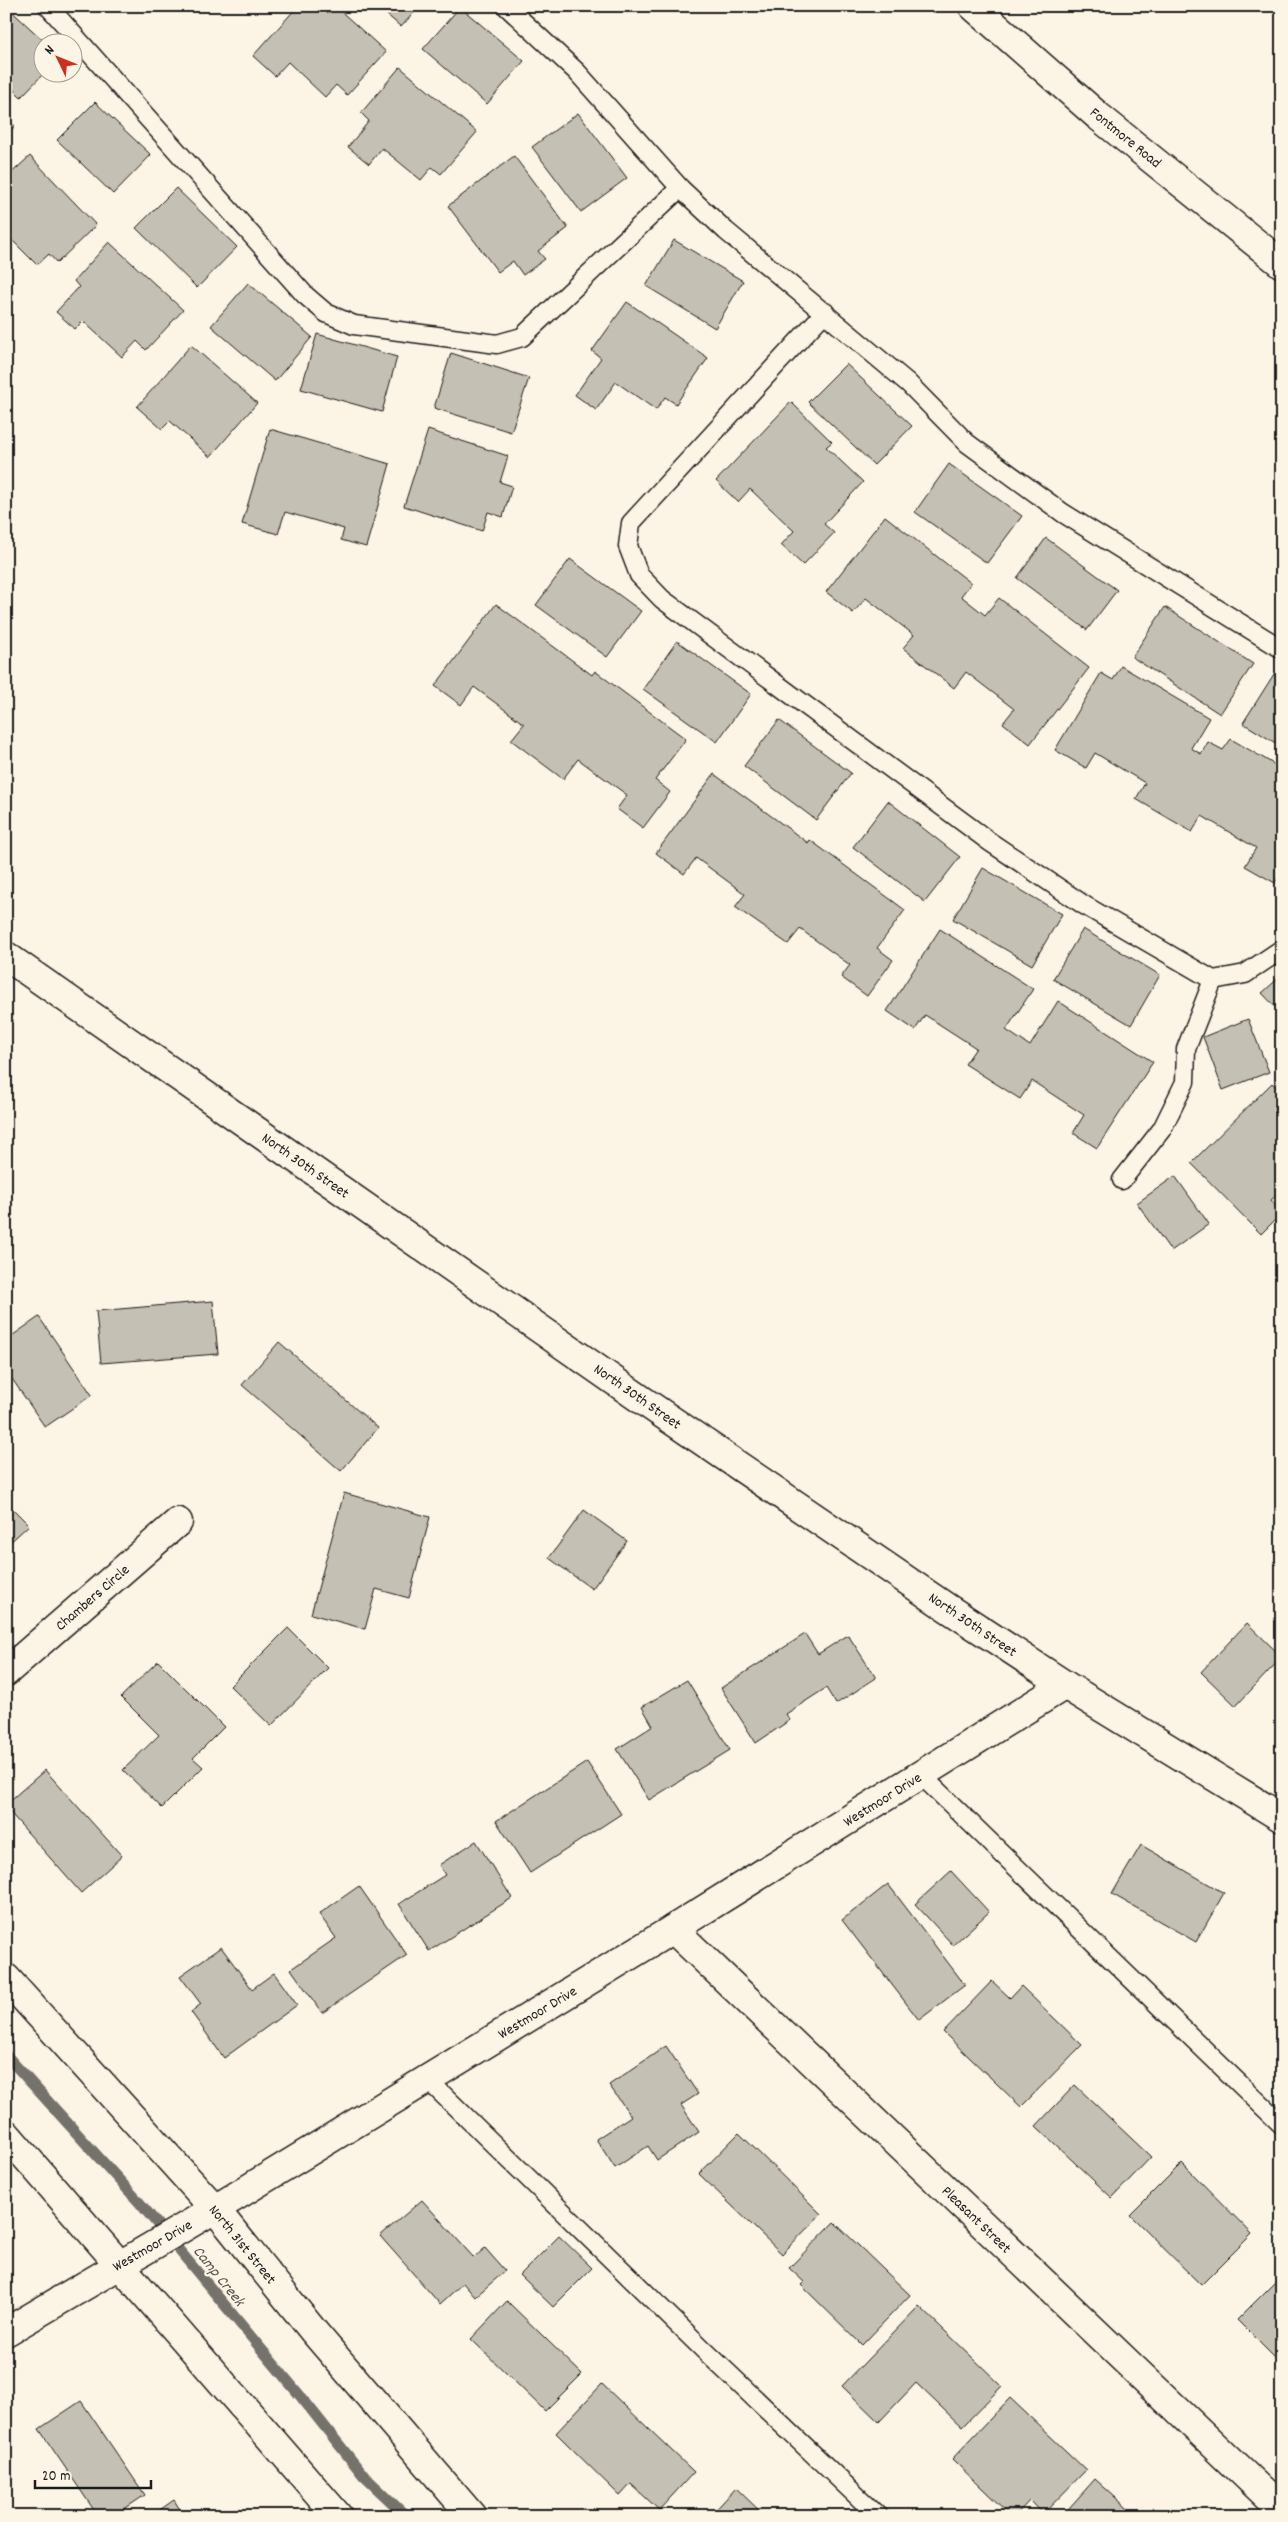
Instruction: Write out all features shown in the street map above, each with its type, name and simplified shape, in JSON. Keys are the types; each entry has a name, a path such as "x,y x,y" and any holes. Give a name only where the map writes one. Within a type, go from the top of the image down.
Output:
{"main road":[{"name":"Fontmore Road","path":"973,6 1098,116 1282,264"},
{"name":"North 30th Street","path":"6,956 639,1398 1064,1686 1282,1818"},
{"name":"Chambers Circle","path":"6,1672 178,1522"},
{"name":"Westmoor Drive","path":"6,2332 120,2263 215,2209 673,1929 1064,1686"},
{"name":"Pleasant Street","path":"673,1929 1282,2510"},
{"name":"North 31st Street","path":"6,1978 215,2209 315,2333 472,2516"},
{"path":"6,2134 338,2516"}],"lane":[{"path":"48,6 305,295 326,313 354,325 497,344 522,337 680,188"},
{"path":"506,6 577,72 680,188 726,231 908,383 967,443 1063,513 1282,649"},
{"path":"825,312 631,523 628,546 639,575 662,600 990,842 1084,905 1213,980 1246,974 1282,949"},
{"path":"1122,1180 1162,1129 1185,1082 1186,1049 1213,980"},
{"path":"920,1775 1282,2125"},
{"path":"427,2079 704,2350 878,2516"}],"building":[{"path":"6,6 34,32 32,32 32,82 35,82 21,97 6,82"},
{"path":"298,6 335,6 386,52 347,95 336,85 325,97 288,62 275,76 253,56"},
{"path":"377,6 420,6 401,27"},
{"path":"460,7 524,61 487,104 423,49"},
{"path":"400,67 477,132 441,174 432,167 421,180 382,148 369,164 348,147 369,121 361,113"},
{"path":"95,102 151,155 113,194 57,140"},
{"path":"578,113 627,178 581,212 532,147"},
{"path":"6,118 15,126 6,135"},
{"path":"30,156 96,225 57,263 49,254 37,265 6,234 6,178"},
{"path":"514,156 568,228 538,251 545,259 523,275 513,261 498,272 448,206"},
{"path":"176,188 237,247 197,288 136,228"},
{"path":"674,240 743,281 715,328 646,286"},
{"path":"109,242 183,310 146,350 137,341 122,357 83,321 75,329 56,312 79,287 74,281"},
{"path":"248,283 312,337 275,381 211,326"},
{"path":"627,302 708,358 676,404 665,397 656,410 616,382 596,410 575,395 601,358 592,351"},
{"path":"317,334 397,357 382,412 301,389"},
{"path":"191,345 257,403 210,457 170,421 162,429 137,407"},
{"path":"451,353 529,378 511,432 434,408"},
{"path":"846,364 912,426 874,465 808,402"},
{"path":"791,402 832,442 826,447 863,482 824,524 834,533 803,565 781,545 794,531 750,489 738,502 716,481"},
{"path":"270,429 390,464 366,547 341,540 344,529 285,512 278,534 242,524"},
{"path":"428,430 508,456 500,482 512,486 503,517 488,512 482,531 404,506"},
{"path":"949,464 1022,516 987,563 915,512"},
{"path":"885,516 971,583 961,596 985,615 999,598 1089,668 1030,744 1003,723 1014,709 966,672 954,688 903,648 914,635 866,598 853,613 826,592"},
{"path":"1046,538 1117,590 1087,630 1017,578"},
{"path":"570,559 641,611 607,657 536,605"},
{"path":"496,604 592,675 595,671 686,739 655,780 670,792 643,828 617,809 627,795 578,759 563,779 511,740 524,724 474,687 461,705 435,686"},
{"path":"1165,607 1253,664 1220,714 1132,657"},
{"path":"677,641 751,694 717,742 643,689"},
{"path":"1121,666 1209,718 1191,748 1201,754 1208,742 1223,750 1231,739 1282,769 1282,871 1275,883 1245,866 1256,848 1202,816 1192,832 1136,799 1145,783 1095,753 1086,768 1055,750 1101,673 1113,680"},
{"path":"1274,674 1282,679 1282,747 1243,723"},
{"path":"779,720 851,773 816,820 744,766"},
{"path":"714,774 808,843 810,840 905,910 877,948 893,960 867,996 841,977 850,965 800,929 788,944 735,907 745,894 696,858 684,874 656,853"},
{"path":"888,801 960,857 925,902 853,847"},
{"path":"983,868 1062,914 1032,965 953,919"},
{"path":"940,929 1033,989 1006,1030 1030,1046 1058,1001 1153,1062 1097,1148 1073,1133 1084,1115 1032,1081 1020,1099 965,1064 976,1048 925,1015 915,1030 887,1011"},
{"path":"1083,929 1160,975 1131,1025 1053,979"},
{"path":"1282,975 1282,1014 1262,993"},
{"path":"1248,1019 1269,1072 1223,1090 1203,1037"},
{"path":"1272,1083 1282,1093 1282,1190 1271,1200 1282,1213 1261,1234 1191,1163"},
{"path":"1175,1176 1209,1224 1171,1251 1137,1203"},
{"path":"213,1301 218,1354 101,1363 96,1311"},
{"path":"39,1317 92,1395 45,1427 6,1370 6,1340"},
{"path":"279,1342 378,1428 341,1471 242,1385"},
{"path":"344,1493 430,1517 409,1598 376,1589 365,1629 311,1614"},
{"path":"6,1502 29,1525 6,1546"},
{"path":"584,1510 627,1541 592,1589 549,1558"},
{"path":"1247,1623 1282,1657 1236,1706 1201,1672"},
{"path":"288,1628 328,1668 271,1726 230,1686"},
{"path":"805,1634 818,1654 848,1635 876,1678 836,1704 826,1688 786,1714 790,1720 756,1743 721,1688"},
{"path":"158,1661 224,1727 193,1758 203,1767 162,1808 123,1770 159,1735 121,1697"},
{"path":"687,1680 730,1750 649,1800 617,1749 653,1726 642,1707"},
{"path":"587,1762 621,1814 530,1873 496,1821"},
{"path":"45,1770 122,1856 81,1893 6,1808 6,1804"},
{"path":"476,1841 512,1898 429,1951 399,1904 445,1875 439,1865"},
{"path":"1141,1845 1224,1893 1196,1942 1112,1894"},
{"path":"951,1871 989,1912 953,1945 915,1904"},
{"path":"888,1884 965,1985 919,2020 842,1920"},
{"path":"359,1886 407,1955 322,2013 291,1969 336,1938 319,1914"},
{"path":"221,1947 252,1989 274,1973 297,2005 224,2058 191,2012 201,2004 180,1976"},
{"path":"992,1981 1010,1998 1021,1986 1082,2045 1021,2107 943,2032"},
{"path":"666,2046 698,2094 681,2105 699,2132 657,2160 648,2146 615,2168 596,2139 631,2116 609,2085"},
{"path":"1075,2085 1151,2157 1112,2198 1036,2126"},
{"path":"739,2133 821,2214 782,2254 699,2174"},
{"path":"1182,2163 1252,2234 1201,2285 1130,2215"},
{"path":"422,2200 474,2258 485,2248 505,2271 475,2297 463,2283 440,2304 380,2236"},
{"path":"834,2222 910,2295 862,2345 801,2285 804,2282 789,2268"},
{"path":"559,2236 592,2268 553,2307 520,2275"},
{"path":"1282,2275 1282,2353 1276,2359 1237,2320"},
{"path":"507,2301 582,2374 545,2411 471,2339"},
{"path":"919,2306 1002,2386 962,2427 916,2383 879,2422 842,2386"},
{"path":"602,2384 694,2472 659,2510 631,2484 620,2496 556,2433"},
{"path":"1010,2398 1086,2470 1043,2514 1030,2500 1015,2516 1011,2516 952,2459"},
{"path":"81,2401 145,2495 114,2516 98,2516 39,2429"},
{"path":"1095,2479 1136,2516 1062,2516"},
{"path":"736,2488 765,2516 710,2516"},
{"path":"174,2500 184,2516 151,2516"}],"waterway":[{"name":"Camp Creek","path":"6,2055 139,2202 302,2398 364,2476 406,2516"}]}
